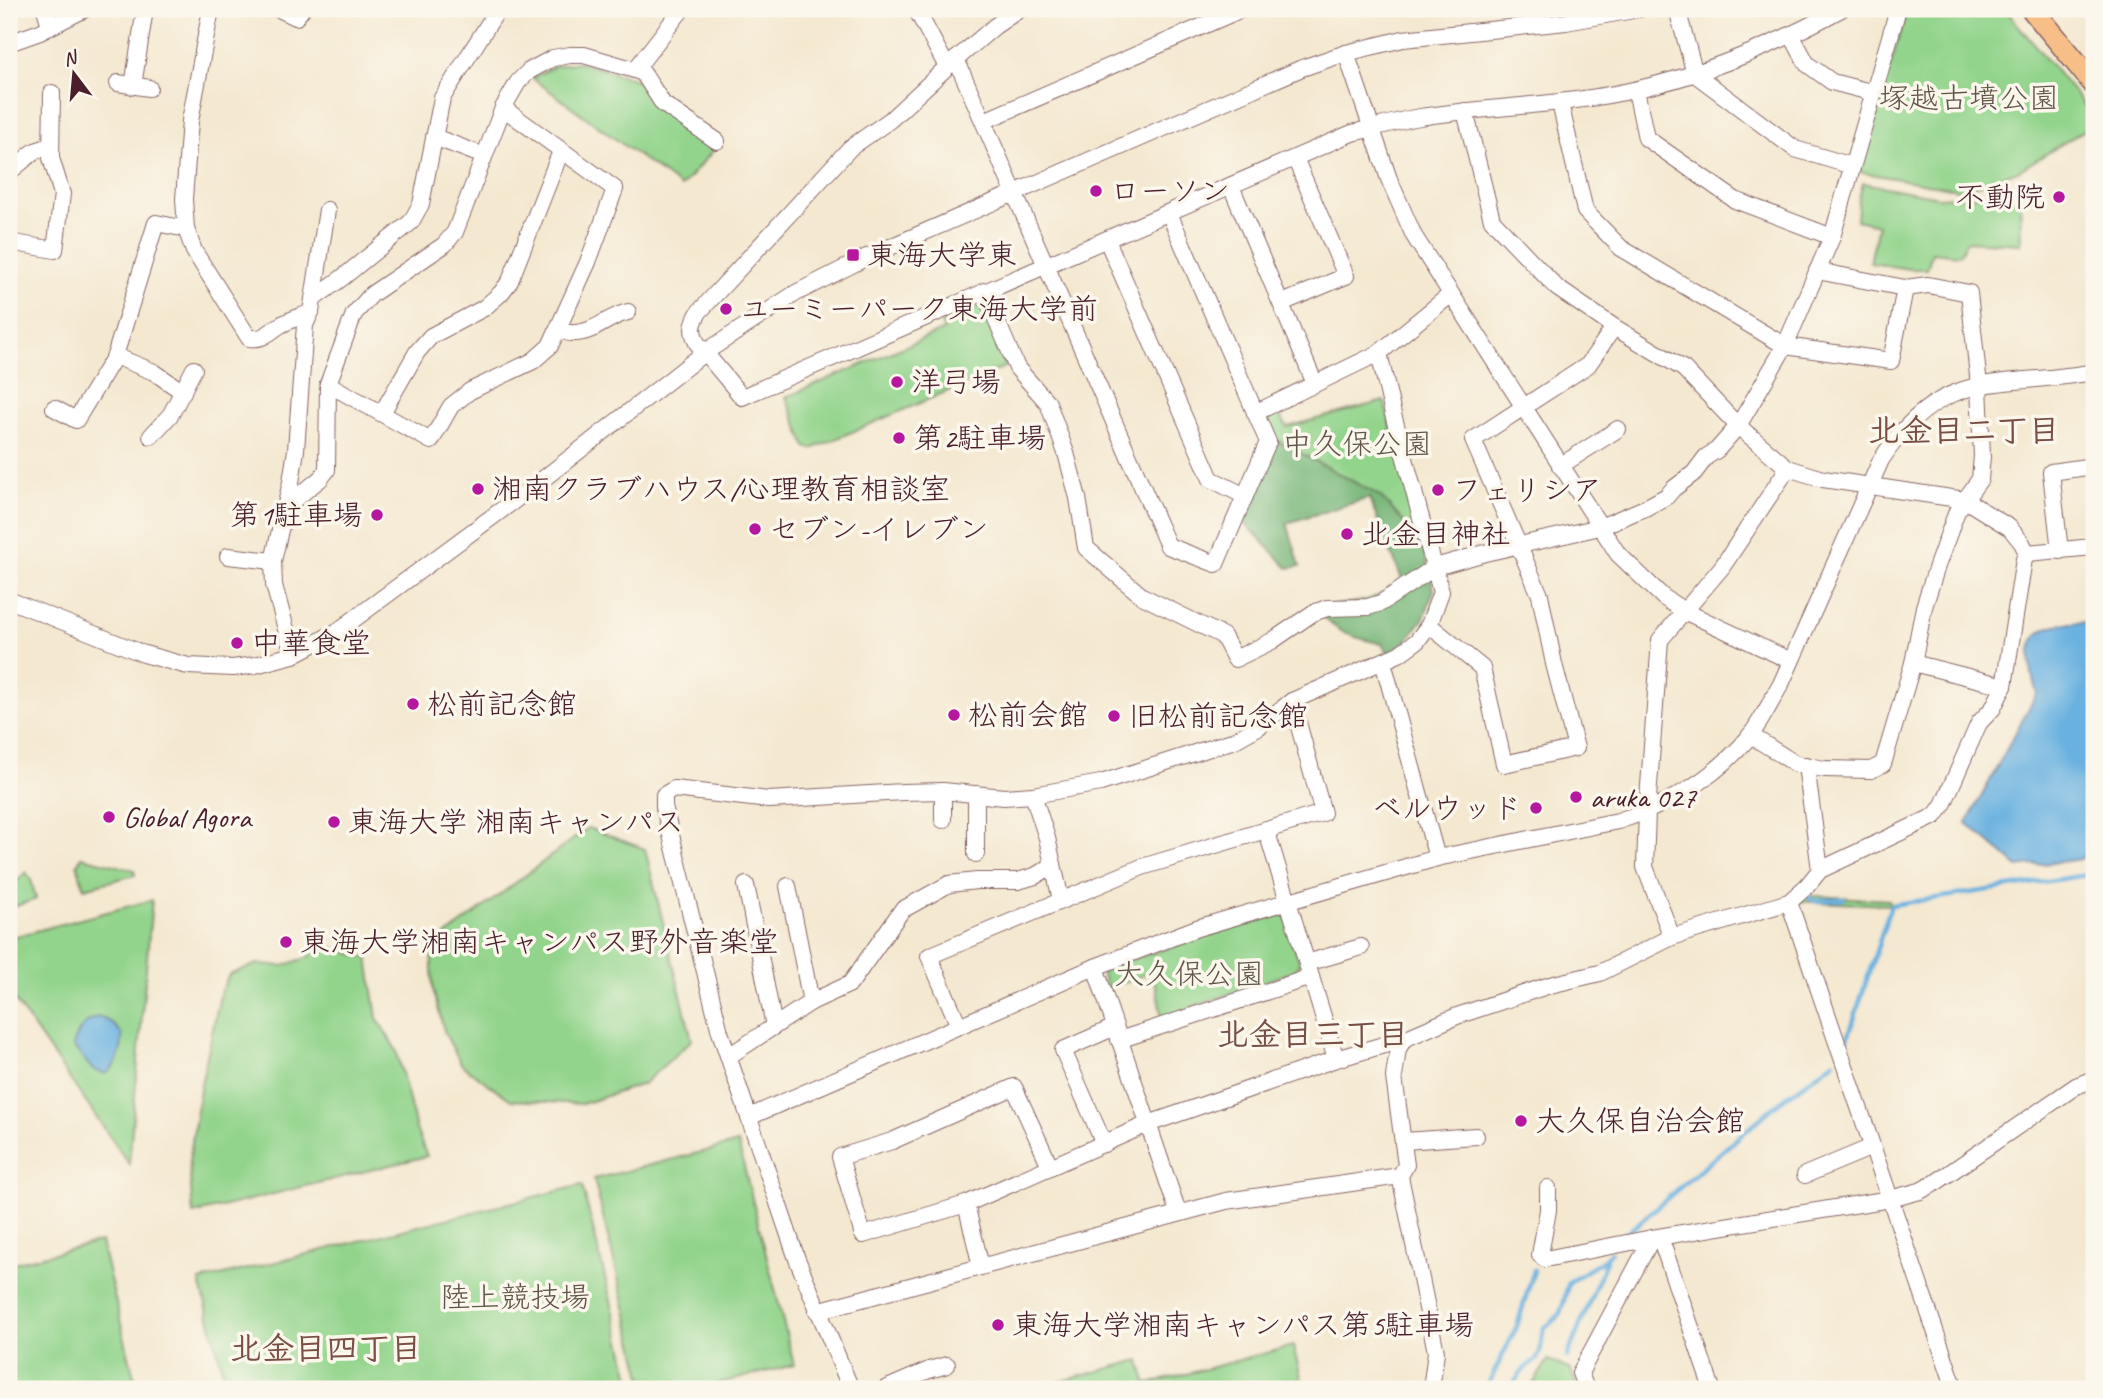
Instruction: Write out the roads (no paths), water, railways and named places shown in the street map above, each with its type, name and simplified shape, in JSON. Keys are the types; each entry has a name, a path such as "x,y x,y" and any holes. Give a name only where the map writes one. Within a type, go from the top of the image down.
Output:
{"main road":[{"path":"2032,9 2094,84"}],"street":[{"path":"46,9 50,26"},
{"path":"9,43 85,9"},
{"path":"134,86 145,9"},
{"path":"211,9 190,121 184,199 186,229 194,251 249,338 257,339 266,336 312,305 411,222 421,204 442,98 498,9"},
{"path":"279,9 296,17 302,9"},
{"path":"635,70 682,9"},
{"path":"916,9 952,63 984,121 1168,546 1216,564 1268,442 1169,213"},
{"path":"1020,9 995,26 890,120 850,148 699,312 692,325 692,333 704,353 742,397 1352,133 1416,118 1560,103 1636,90 1695,74 1792,36 1841,9"},
{"path":"984,121 1242,9"},
{"path":"9,600 145,654 188,666 233,668 293,655 328,637 380,600 538,483 704,353 806,288 867,257 1302,68 1346,53 1403,39 1566,22 1639,9"},
{"path":"1677,9 1695,74 1796,149 1852,166"},
{"path":"984,291 1017,368 1048,403 1066,453 1078,498 1086,548 1142,596 1223,636 1235,659 1272,642 1313,613 1327,608 1350,609 1381,603 1435,567 1600,527 1667,496 1694,473 1706,457 1717,450 1738,426 1784,346 1832,237 1896,16 1892,9"},
{"path":"1792,36 1807,64 1832,82 1874,93"},
{"path":"1346,53 1389,179 1414,236 1618,554 1663,597 1684,611 1791,661"},
{"path":"285,508 327,470 328,384 354,314 372,294 444,245 455,232 503,108 518,82 539,64 553,58 584,55 643,73 663,104 717,141"},
{"path":"1636,90 1646,138 1735,200 1832,237"},
{"path":"9,242 54,250 62,194 51,158 52,93"},
{"path":"1560,103 1585,211 1621,248 1784,346 1891,361 1905,288"},
{"path":"328,384 431,441 452,406 470,391 533,361 550,346 588,262 615,189 503,108"},
{"path":"1465,111 1492,220 1557,288 1614,327 1685,369 1738,426 1788,468 1822,479 1965,500 2010,528 2027,553"},
{"path":"434,137 484,156"},
{"path":"9,172 35,151 50,146"},
{"path":"382,413 417,352 431,336 484,308 510,281 561,151"},
{"path":"1282,303 1346,276 1295,158"},
{"path":"1231,186 1315,384"},
{"path":"293,655 274,585 273,561 296,450 305,326 312,305 327,210"},
{"path":"54,408 76,420 115,356 156,223 186,229"},
{"path":"1107,240 1211,479 1245,495"},
{"path":"1750,735 1796,764 1825,769 1871,770 1883,764 1913,663 1924,607 1937,566 1957,511 1980,478 1982,456 1979,385 1969,293 1928,285 1905,288 1817,271"},
{"path":"1255,413 1379,353 1450,295"},
{"path":"558,331 575,333 587,330 618,314 628,312"},
{"path":"1429,625 1482,668 1504,764 1576,748 1554,664 1540,595 1473,440 1588,365 1614,327"},
{"path":"851,1389 817,1311 720,1032 664,807 664,795 674,789 769,800 943,791 1004,797 1033,795 1101,783 1235,740 1258,727 1292,701 1399,654 1417,642 1429,625 1441,592 1379,353"},
{"path":"115,356 154,372 183,392"},
{"path":"150,436 171,414 194,369"},
{"path":"749,1117 1095,967 1197,928 1437,858 1647,813 1685,793 1707,777 1750,735 1781,684 1881,460 1904,428 1951,394 1979,385 2094,372"},
{"path":"1560,466 1618,429"},
{"path":"2060,551 2052,472 2094,466"},
{"path":"1672,937 1646,867 1647,813 1660,640 1722,567 1788,468"},
{"path":"2027,553 2094,547"},
{"path":"1050,1166 1014,1087 892,1141 840,1157 863,1235 966,1204 1148,1124 1335,1059 1404,1039 1457,1016 1550,985 1600,973 1672,937 1789,902 1820,870 1935,816 1943,805 1979,723 1993,708 2004,686 2027,553"},
{"path":"228,556 273,561"},
{"path":"1383,662 1437,858"},
{"path":"1913,663 2004,686"},
{"path":"959,1026 929,956 1142,867 1323,813 1292,701"},
{"path":"1806,765 1820,870"},
{"path":"943,791 943,820"},
{"path":"976,794 976,854"},
{"path":"1033,795 1061,900"},
{"path":"1266,829 1335,1059"},
{"path":"729,1056 811,1002 850,984 902,910 949,884 1018,881 1035,876 1053,865"},
{"path":"746,885 745,912 756,969 774,1026"},
{"path":"788,886 788,916 809,961 811,1002"},
{"path":"1789,902 1955,1389"},
{"path":"1104,1144 1063,1051 1309,970 1361,947"},
{"path":"1095,967 1178,1213"},
{"path":"1404,1039 1395,1062 1394,1077 1406,1165 1400,1176 1436,1352 1430,1389"},
{"path":"1548,1188 1548,1210 1540,1255 1545,1258 1890,1199 1920,1191 1935,1183 2076,1086 2094,1079"},
{"path":"1404,1141 1476,1136"},
{"path":"1805,1175 1872,1147"},
{"path":"817,1311 1226,1201 1400,1176"},
{"path":"966,1204 981,1267"},
{"path":"1586,1389 1580,1373 1656,1237"},
{"path":"1656,1237 1712,1389"},
{"path":"886,1389 947,1365"}],"water":[{"path":"2094,622 2094,845 2082,859 2018,867 1967,823 2037,693 2030,656 2035,639 2040,632 2054,625"},
{"path":"99,1017 111,1022 122,1034 119,1056 106,1074 93,1070 73,1046 82,1027"}],"waterway":[{"path":"1846,1044 1891,905 2087,875 2094,866"},
{"path":"1808,897 1815,901 1844,899"},
{"path":"1620,1239 1777,1104 1834,1062"},
{"path":"1509,1389 1526,1367 1536,1360 1544,1328 1560,1313 1569,1282 1601,1262 1611,1252"},
{"path":"1567,1357 1606,1261"},
{"path":"1486,1389 1517,1326 1534,1270"}],"place":[{"name":"ローソン","path":"1096,191"},
{"name":"不動院","path":"2059,197"},
{"name":"東海大学東","path":"853,255"},
{"name":"ユーミーパーク東海大学前","path":"726,309"},
{"name":"洋弓場","path":"897,382"},
{"name":"第2駐車場","path":"899,438"},
{"name":"湘南クラブハウス/心理教育相談室","path":"478,489"},
{"name":"フェリシア","path":"1438,490"},
{"name":"第1駐車場","path":"377,515"},
{"name":"セブン-イレブン","path":"755,529"},
{"name":"北金目神社","path":"1347,534"},
{"name":"中華食堂","path":"237,643"},
{"name":"松前記念館","path":"413,704"},
{"name":"松前会館","path":"954,715"},
{"name":"旧松前記念館","path":"1114,716"},
{"name":"aruka 027","path":"1576,797"},
{"name":"ベルウッド","path":"1536,808"},
{"name":"Global Agora","path":"109,817"},
{"name":"東海大学 湘南キャンパス","path":"334,822"},
{"name":"東海大学湘南キャンパス野外音楽堂","path":"286,942"},
{"name":"大久保自治会館","path":"1521,1121"},
{"name":"東海大学湘南キャンパス第5駐車場","path":"998,1325"}],"district":[{"name":"北金目二丁目","path":"1964,430"},
{"name":"北金目三丁目","path":"1313,1034"},
{"name":"北金目四丁目","path":"326,1348"}],"park label":[{"name":"塚越古墳公園","path":"1969,98"},
{"name":"中久保公園","path":"1357,444"},
{"name":"大久保公園","path":"1189,974"},
{"name":"陸上競技場","path":"515,1297"}]}
